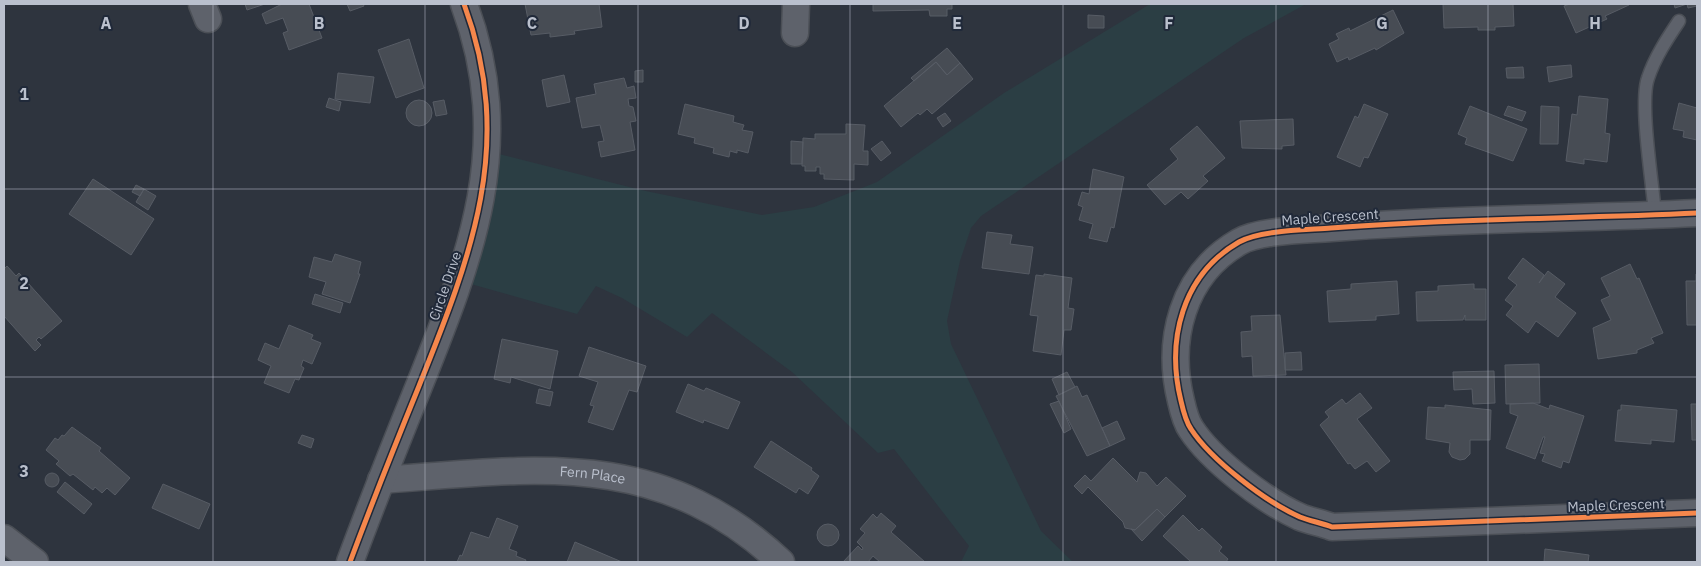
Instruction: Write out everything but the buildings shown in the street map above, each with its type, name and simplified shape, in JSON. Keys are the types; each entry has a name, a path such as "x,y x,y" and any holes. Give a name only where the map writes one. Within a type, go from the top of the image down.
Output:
{"street":[{"name":"Circle Drive","path":"350,562 451,307 471,244 485,185 487,134 484,76 481,58 464,4"},
{"path":"795,34 796,4"},
{"name":"Maple Crescent","path":"1697,213 1377,224 1275,232 1241,241 1213,261 1190,292 1177,329 1175,372 1190,428 1213,456 1270,500 1300,517 1332,527 1697,513"},
{"name":"Fern Place","path":"381,480 523,470 566,471 622,477 663,489 706,506 762,544 781,562"},
{"path":"4,538 35,562"}],"lane":[{"path":"1656,215 1646,110 1647,79 1662,46 1680,21"}],"shaded area":[{"path":"1150,4 1306,4 1244,38 981,216 971,228 960,261 947,321 951,344 1041,531 1073,562 961,562 969,546 894,449 878,453 792,372 712,313 687,337 622,298 596,286 577,314 460,281 487,151 641,190 762,215 814,207 877,182 1004,93"}],"cycle path":[{"path":"350,562 455,291 470,245 480,199 486,152 486,104 479,55 464,4"},
{"path":"1697,213 1422,222 1297,230 1259,235 1239,242 1220,256 1204,272 1192,291 1183,311 1176,355 1177,378 1184,412 1189,426 1200,441 1225,467 1256,491 1286,510 1308,520 1332,527 1697,513"}]}
